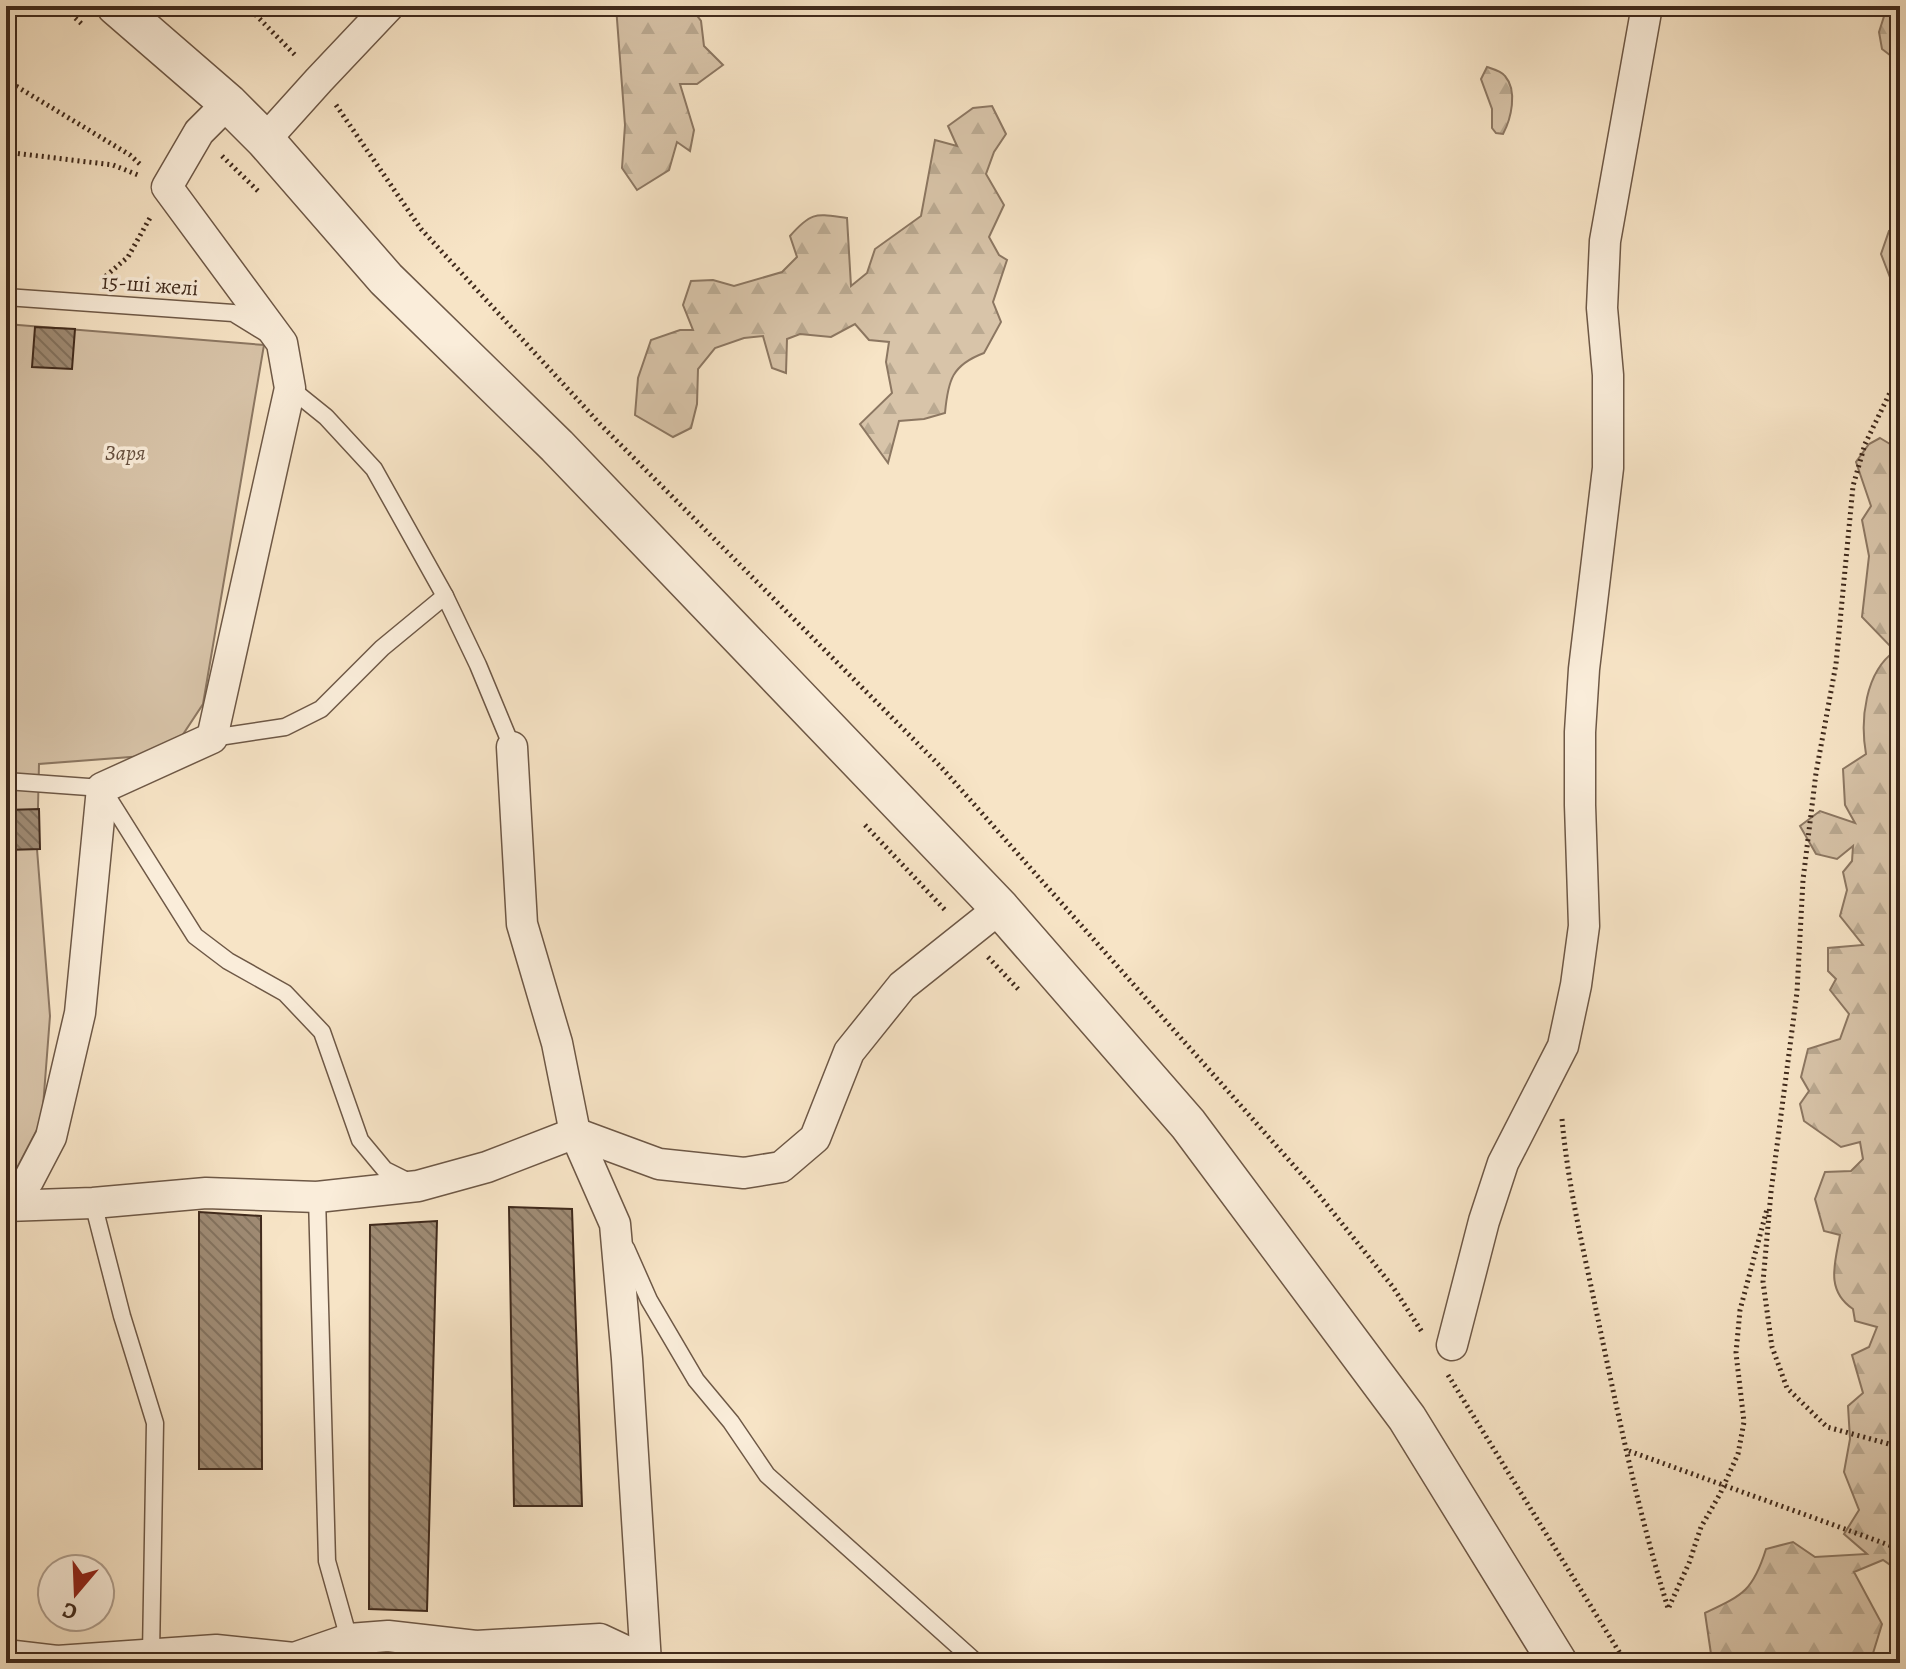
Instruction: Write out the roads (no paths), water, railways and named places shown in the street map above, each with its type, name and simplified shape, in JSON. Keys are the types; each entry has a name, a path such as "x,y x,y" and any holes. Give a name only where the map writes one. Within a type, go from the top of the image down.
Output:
{"street":[{"path":"265,140 389,6"},
{"path":"1452,1345 1484,1221 1503,1163 1563,1046 1576,985 1584,926 1581,716 1608,468 1608,375 1602,308 1605,241 1647,6"},
{"path":"106,21 228,103 265,140 386,279 557,446 1000,908 1188,1124 1397,1405 1558,1663"},
{"path":"6,1191 28,1181 51,1137 80,1013 102,788 212,738 290,388 282,343 167,187 199,132 228,103"},
{"path":"512,747 522,924 557,1043 575,1133 615,1224 627,1359 646,1662"},
{"path":"6,1206 93,1203 206,1193 317,1197 418,1186 487,1167 575,1133 659,1164 744,1173 781,1167 815,1138 849,1052 902,986 1000,908"},
{"path":"6,1655 57,1661 216,1650 294,1661 349,1639 388,1636 476,1646 600,1639 646,1662"}],"lane":[{"name":"15-ші желі","path":"6,297 233,313 282,343"},
{"path":"290,388 326,417 374,469 445,596 512,747"},
{"path":"212,738 285,727 321,709 382,648 445,596"},
{"path":"6,781 102,788 195,936 228,961 285,993 322,1032 360,1140 385,1170 418,1186"},
{"path":"317,1197 327,1561 349,1639"},
{"path":"93,1203 122,1316 155,1423 151,1654"},
{"path":"615,1224 649,1300 696,1380 731,1422 767,1475 977,1663"}],"park label":[{"name":"Заря","path":"125,453"}]}
